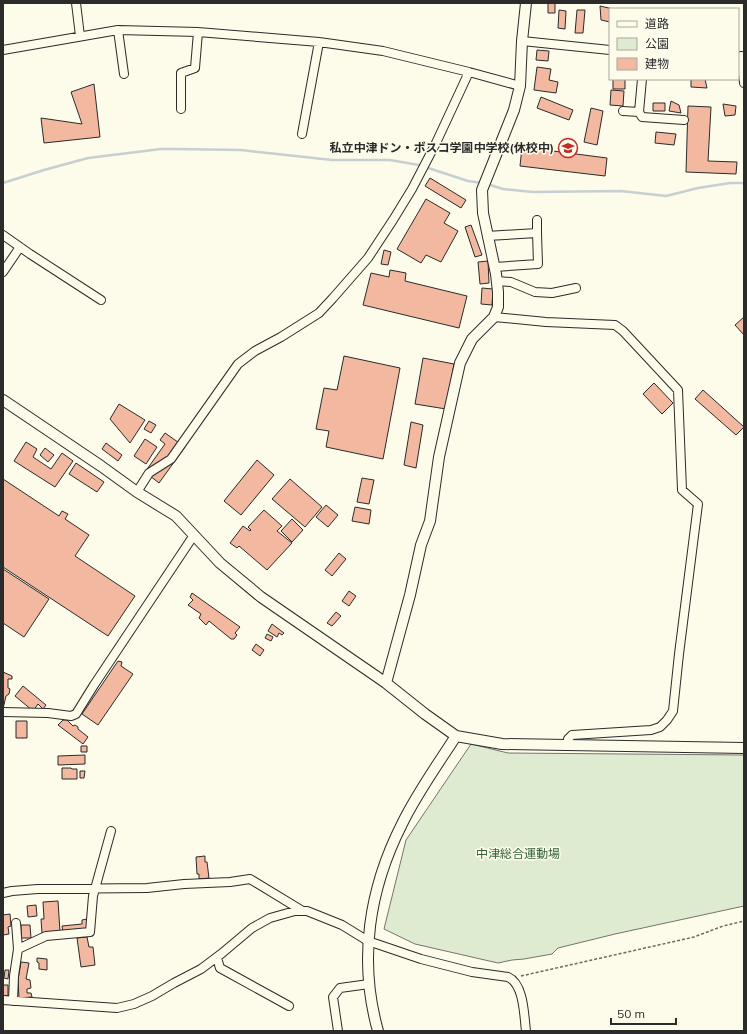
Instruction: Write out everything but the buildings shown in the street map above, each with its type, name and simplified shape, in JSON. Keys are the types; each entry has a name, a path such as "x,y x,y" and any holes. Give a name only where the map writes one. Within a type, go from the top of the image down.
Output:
{"street":[{"path":"76,3 80,36"},
{"path":"386,683 410,595 421,545 430,521 439,457 460,363 472,339 494,317 498,306 497,281 483,213 482,190 514,110 520,86 525,3"},
{"path":"118,30 124,74"},
{"path":"3,50 118,30 198,32 319,42 383,51 520,86"},
{"path":"181,109 181,72 195,68 198,32"},
{"path":"522,41 609,50"},
{"path":"302,134 319,42"},
{"path":"741,56 744,83"},
{"path":"137,492 149,473 170,459 238,364 255,351 281,338 319,313 368,258 412,189 436,143 469,72"},
{"path":"642,80 639,112 642,117 684,120"},
{"path":"623,111 639,112"},
{"path":"495,267 538,264 537,220"},
{"path":"487,236 537,233"},
{"path":"3,235 101,300"},
{"path":"3,272 20,247"},
{"path":"497,281 511,282 535,292 552,293 576,288"},
{"path":"494,317 546,322 615,325 623,331 678,390 682,490 698,504 673,711 660,727 651,730 572,735 568,739 568,746"},
{"path":"3,400 137,492 176,516 220,563 260,597 386,683 456,736 502,744 744,748"},
{"path":"3,712 48,713 71,716 76,714 194,535"},
{"path":"378,1031 372,1010 367,974 368,941 374,902 384,864 413,803 456,736"},
{"path":"18,949 46,936 90,932 95,888 111,831"},
{"path":"3,893 38,889 147,888 184,884 230,882 250,879 302,911"},
{"path":"3,1000 117,1008 128,1005 152,996 201,969 217,958 252,928 270,918 295,911 307,911 342,925 368,941 446,966 513,979 520,989 526,1031"},
{"path":"13,1000 14,976 18,949 16,923"},
{"path":"217,958 220,968 289,1006"},
{"path":"338,1031 333,997 340,988 369,984"}],"path":[{"path":"513,979 694,937 723,926 744,921"}],"green space":[{"name":"中津総合運動場","path":"471,744 508,753 744,755 744,906 558,948 552,954 498,963 415,944 384,929 406,840"}],"waterway":[{"path":"3,183 88,158 161,149 241,150 332,160 390,160 419,165 468,181 482,183"},
{"path":"487,184 503,189 533,192 621,191 666,196 698,188 730,183 744,183"}],"place":[{"name":"私立中津ドン・ボスコ学園中学校(休校中)","path":"568,148"}]}
